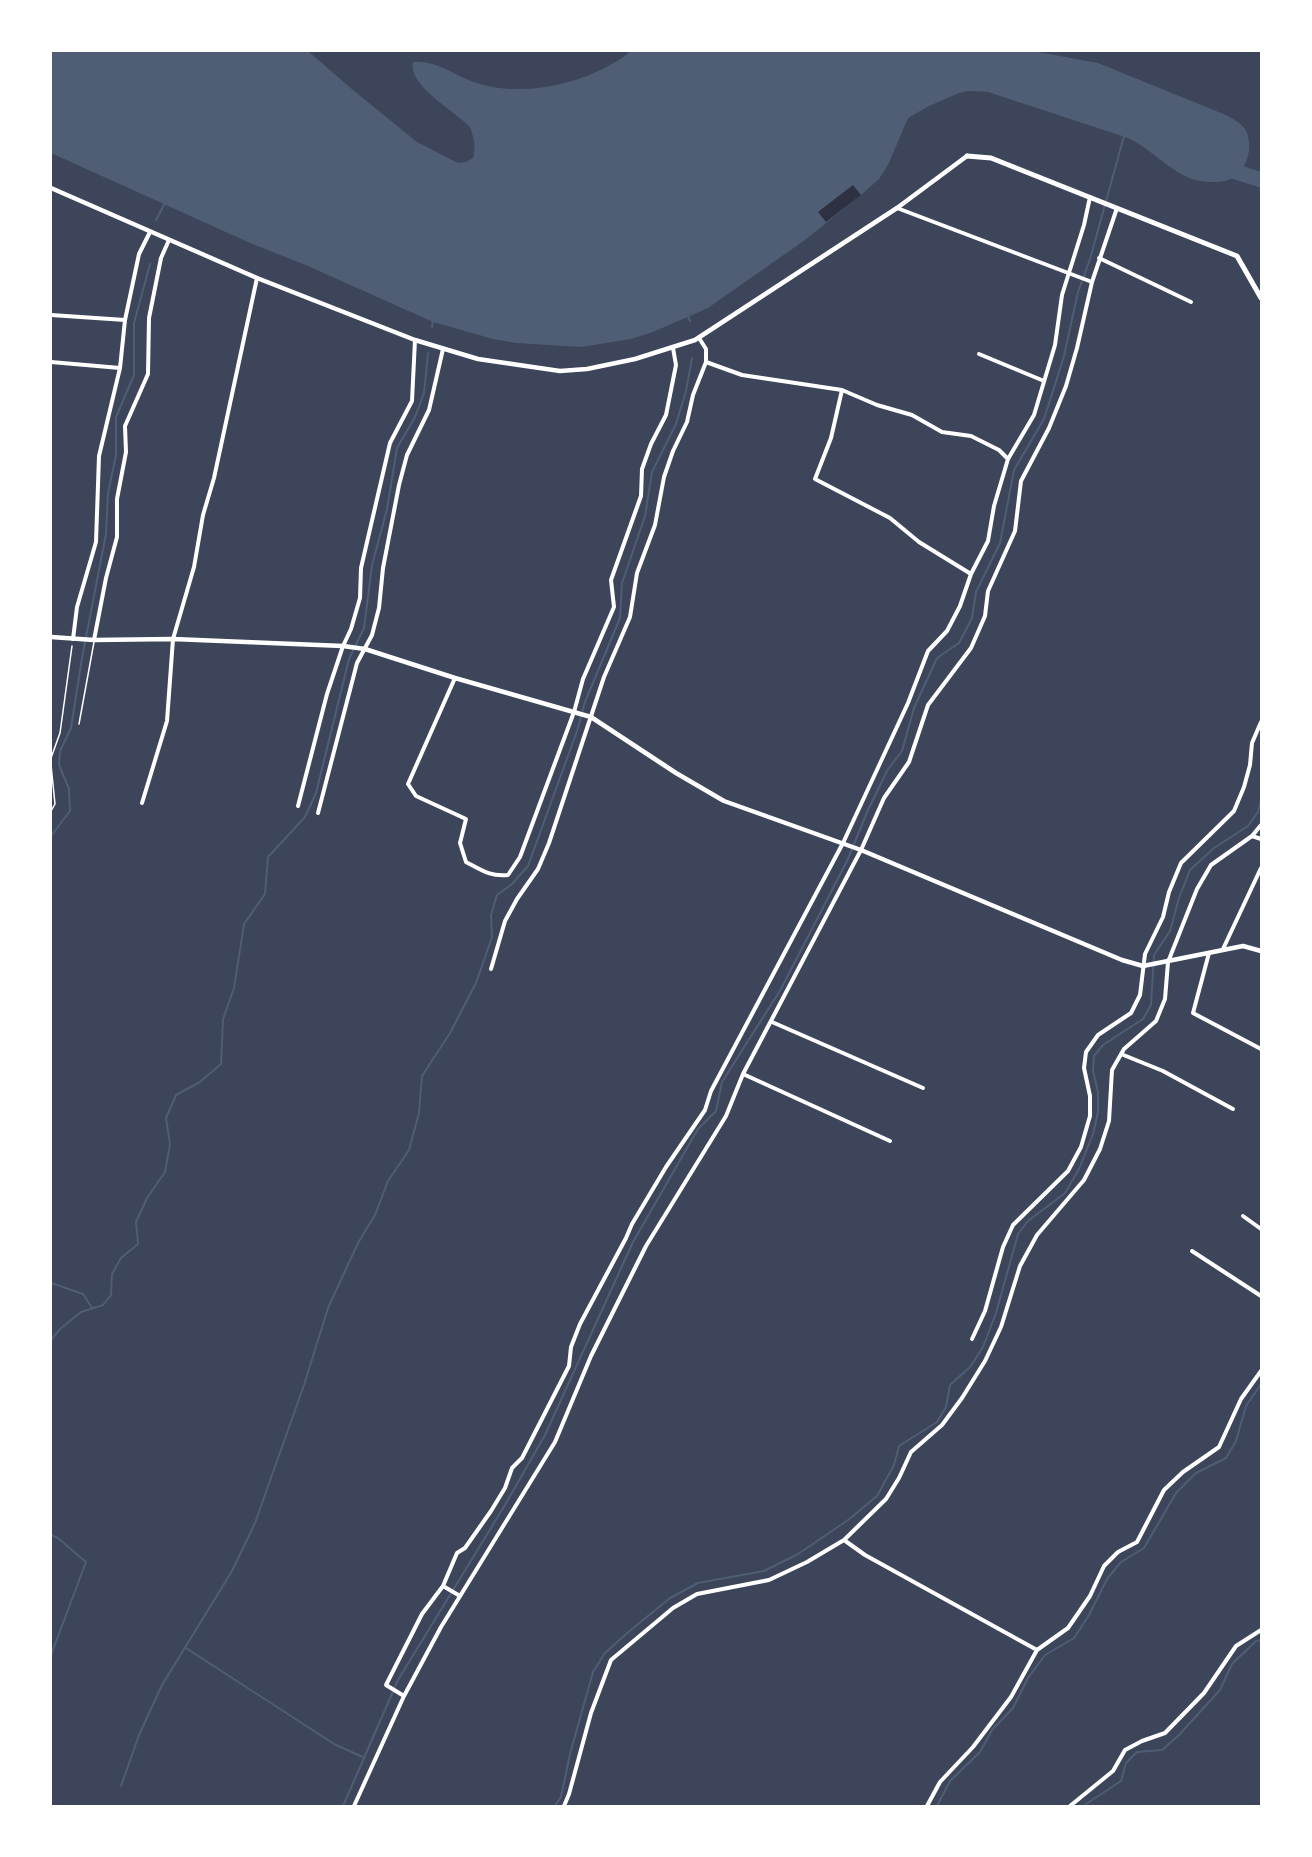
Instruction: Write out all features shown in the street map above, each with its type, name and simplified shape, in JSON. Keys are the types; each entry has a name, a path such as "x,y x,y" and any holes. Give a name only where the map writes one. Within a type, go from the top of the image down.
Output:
{"main road":[{"path":"967,156 991,158 1237,256 1261,298"}],"street":[{"path":"51,188 257,278 415,340 478,359 560,370 587,369 635,359 673,348 699,337 897,208 967,156"},
{"path":"401,1694 386,1685 422,1614 445,1587 457,1553 465,1548 491,1511 505,1488 512,1468 522,1458 568,1366 571,1347 580,1324 632,1224 666,1167 705,1110 711,1091 846,844 908,703 928,651 947,631 960,606 971,574 988,540 994,506 1008,459 1034,415 1056,345 1062,295 1090,198"},
{"path":"354,1806 401,1694 555,1442 591,1356 646,1246 726,1116 743,1074 860,850 884,798 909,762 928,705 971,648 985,616 988,591 1015,531 1021,481 1050,428 1066,386 1077,348 1090,281 1114,207"},
{"path":"897,208 1090,281"},
{"path":"76,640 77,607 96,542 99,456 120,368 125,320 139,254 150,232"},
{"path":"92,640 117,537 117,499 126,452 125,426 148,374 149,318 160,258 169,240"},
{"path":"1099,258 1191,302"},
{"path":"142,803 167,721 173,639 194,567 202,515 214,478 257,278"},
{"path":"51,315 125,320"},
{"path":"491,969 505,921 538,868 549,843 589,716 630,617 637,573 655,525 664,477 687,422 693,395 706,362 706,349 699,337"},
{"path":"298,806 327,694 360,598 361,568 390,443 412,401 415,340"},
{"path":"455,678 408,784 417,796 466,819 460,843 466,862 487,874 508,875 520,857 575,712 583,679 614,607 611,580 642,496 642,469 651,444 666,415 676,365 673,348"},
{"path":"318,813 357,663 362,649 372,635 379,608 382,568 407,455 429,410 443,349"},
{"path":"979,354 1044,381"},
{"path":"51,362 120,368"},
{"path":"706,362 742,375 842,390 877,405 912,415 942,432 971,436 999,450 1008,459"},
{"path":"842,390 831,438 815,479 890,518 919,542 971,574"},
{"path":"51,637 76,640 173,639 350,646 362,649 589,716 676,773 724,801 846,844 1122,960 1146,966 1242,946 1261,951"},
{"path":"972,1339 986,1311 1003,1247 1012,1225 1068,1171 1081,1147 1090,1116 1090,1096 1084,1068 1086,1052 1098,1035 1131,1013 1140,995 1146,966 1145,954 1163,917 1169,892 1181,863 1234,811 1244,788 1250,765 1252,743 1261,722"},
{"path":"564,1806 591,1713 611,1660 673,1608 697,1594 769,1580 807,1562 844,1540 886,1499 911,1452 942,1425 985,1361 1001,1327 1020,1266 1037,1235 1084,1180 1100,1149 1109,1121 1112,1070 1124,1049 1156,1021 1165,999 1168,962 1197,889 1211,865 1251,836 1261,825"},
{"path":"1251,836 1261,840"},
{"path":"1222,949 1261,868"},
{"path":"1209,953 1193,1013 1261,1049"},
{"path":"772,1022 923,1088"},
{"path":"1121,1054 1163,1071 1233,1109"},
{"path":"743,1074 890,1141"},
{"path":"1243,1216 1261,1229"},
{"path":"1192,1251 1261,1296"},
{"path":"927,1806 940,1782 973,1747 1011,1696 1037,1650 1068,1628 1090,1596 1104,1566 1118,1552 1137,1542 1164,1490 1183,1472 1219,1447 1241,1399 1261,1371"},
{"path":"844,1540 865,1555 1037,1650"},
{"path":"445,1587 460,1596"},
{"path":"1070,1806 1113,1771 1125,1750 1165,1733 1204,1693 1236,1646 1261,1630"}],"lane":[{"path":"79,724 92,640"}],"path":[{"path":"51,758 60,733 76,640"},
{"path":"51,765 56,804 51,811"}],"shaded area":[{"path":"51,51 1261,51 1261,1806 51,1806"},
{"path":"51,51 308,51 417,142 458,163 473,158 474,142 470,127 434,98 417,80 413,71 413,62 429,63 477,83 516,89 558,85 578,79 598,71 631,51 1033,51 1098,63 1226,115 1245,129 1249,151 1244,165 1235,177 1222,182 1200,181 1173,169 1128,138 988,92 959,93 908,118 888,165 879,179 805,240 708,308 631,339 581,347 516,343 433,322 51,153"}],"pier":[{"path":"853,185 861,195 826,222 818,212"}],"waterway":[{"path":"343,1806 398,1680 545,1435 633,1242 698,1129 716,1111 722,1082 781,989 847,861 888,769 902,751 914,708 937,658 959,643 972,618 976,592 1000,543 1014,470 1044,419 1064,356 1078,292 1090,259 1124,136"},
{"path":"1221,167 1261,180"},
{"path":"156,220 166,201"},
{"path":"51,836 70,811 69,789 59,765 60,751 71,728 106,534 108,493 116,455 116,417 134,375 134,323 150,264"},
{"path":"687,314 690,321"},
{"path":"432,327 433,320"},
{"path":"51,1340 60,1329 81,1312 103,1305 111,1295 112,1274 121,1258 138,1244 136,1222 147,1198 165,1172 170,1144 166,1118 176,1095 200,1082 221,1064 223,1019 234,988 244,924 265,894 268,857 305,817 316,793 349,659 364,628 372,565 387,509 397,448 415,417 424,393 428,353"},
{"path":"121,1786 139,1735 162,1685 232,1571 255,1523 304,1385 328,1308 358,1243 375,1215 388,1181 409,1150 419,1113 422,1076 450,1033 476,983 492,937 491,915 497,895 511,885 528,866 577,731 585,702 620,618 622,583 645,516 652,472 676,424 686,391 692,358"},
{"path":"555,1806 561,1797 570,1754 593,1672 605,1653 670,1598 698,1583 764,1571 798,1554 848,1520 877,1496 894,1465 899,1446 937,1422 946,1407 950,1385 970,1367 983,1347 996,1313 1018,1234 1028,1221 1065,1193 1079,1169 1093,1134 1098,1112 1098,1092 1093,1071 1094,1056 1103,1045 1143,1019 1151,1005 1154,955 1170,931 1190,870 1214,848 1248,826 1258,812 1261,800"},
{"path":"51,1283 83,1294 92,1308"},
{"path":"937,1806 950,1781 980,1752 992,1730 1013,1708 1028,1678 1045,1655 1074,1638 1089,1615 1107,1579 1121,1562 1144,1548 1176,1493 1196,1473 1226,1458 1236,1441 1246,1406 1261,1384"},
{"path":"51,1535 58,1538 86,1562 51,1655"},
{"path":"1083,1806 1121,1781 1126,1763 1137,1752 1162,1750 1178,1736 1220,1690 1232,1664 1256,1641 1261,1640"},
{"path":"186,1648 334,1744 365,1758"}]}
